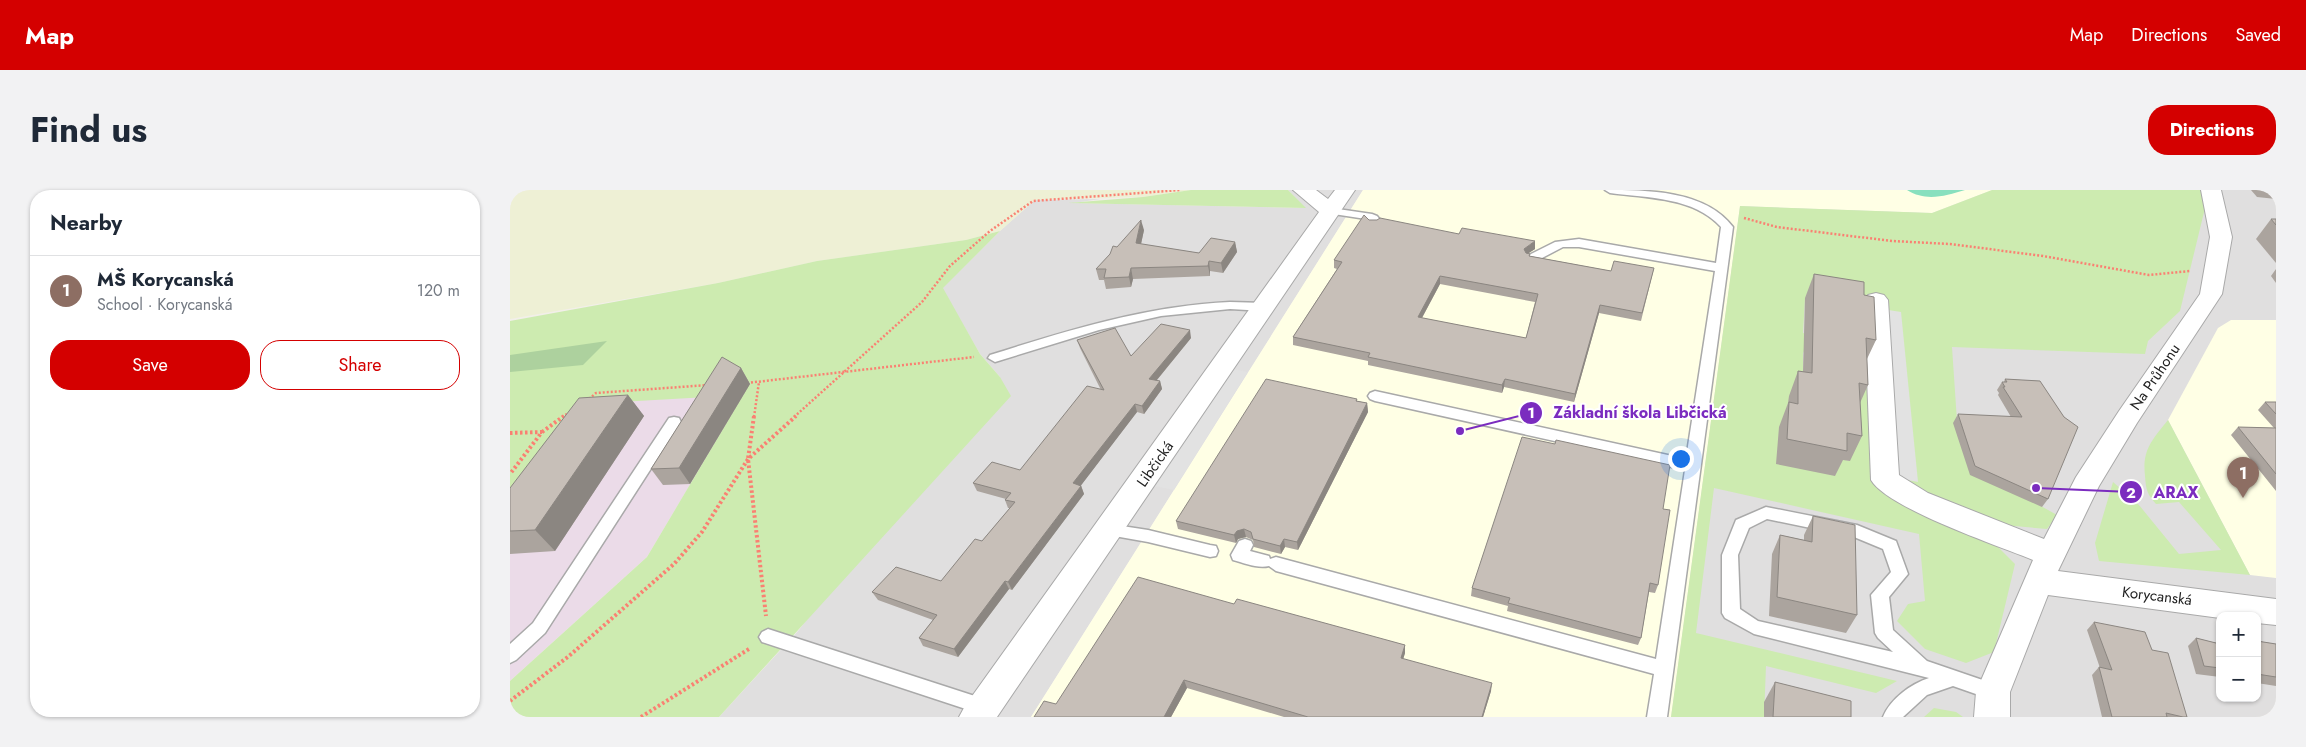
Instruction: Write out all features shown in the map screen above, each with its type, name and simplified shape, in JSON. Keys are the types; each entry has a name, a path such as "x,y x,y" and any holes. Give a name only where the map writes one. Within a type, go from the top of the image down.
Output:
{"street":[{"path":"1303,190 1338,200"},
{"name":"Na Průhonu","path":"1992,704 2045,568 2086,484 2128,417 2211,294 2221,237 2211,190"},
{"name":"Libčická","path":"980,712 1338,200"},
{"path":"1876,300 1885,480 1918,501 2045,568"},
{"name":"Korycanská","path":"2045,568 2276,612"}],"lane":[{"path":"1610,190 1692,203 1721,218 1727,227 1657,717"},
{"path":"1338,200 1373,218 1375,221 1373,224"},
{"path":"1531,257 1540,256 1554,246 1578,243 1721,268"},
{"path":"994,358 1139,314 1233,304 1265,307"},
{"path":"1375,396 1693,466"},
{"path":"510,655 540,628 674,422"},
{"path":"1921,668 1884,633 1880,596 1900,574 1890,545 1857,531 1766,513 1742,524 1730,555 1731,613 1754,627 1921,668 1953,678 1992,704"},
{"path":"1108,530 1148,536 1210,551"},
{"path":"1245,545 1239,555 1665,669"},
{"path":"768,637 980,712"},
{"path":"1893,717 1895,712 1920,689 1953,678"}],"path":[{"path":"510,701 569,656 674,564 702,532 748,459 922,302 950,266 990,231 1034,200 1180,190"},
{"path":"1721,218 1738,216 1777,227 1892,241 1950,244 2024,254 2149,275 2215,268"},
{"path":"740,383 973,358 994,358"},
{"path":"641,717 768,637 748,459 759,382"},
{"path":"581,404 596,393 711,385"},
{"path":"510,474 542,432 573,410"},
{"path":"510,433 542,432"}],"shaded area":[{"path":"510,190 1191,190 1143,197 1035,200 1000,231 966,240 817,261 718,283 510,319"},
{"path":"1288,190 1363,190 1031,717 719,717 798,631 1000,377 980,354 942,288 1000,231 1035,200 1100,199 1074,203 1305,208"},
{"path":"1363,190 1992,190 1932,213 1740,206 1671,717 1031,717"},
{"path":"2201,190 2276,190 2276,717 1671,717 1740,206 1932,213 2206,204"},
{"path":"1882,309 1901,312 1918,482 1892,477"},
{"path":"2231,320 2276,320 2276,578 2250,575 2168,420 2218,328"},
{"path":"1233,369 1248,372 1174,490 1155,486"},
{"path":"744,394 647,557 510,681 510,531 602,402"}],"green space":[{"path":"1191,190 1288,190 1306,208 1068,203 1143,197"},
{"path":"1907,190 1965,190 1943,196 1928,197 1914,194"},
{"path":"1992,190 2201,190 2206,204 2180,311 2148,341 2145,354 1952,347 1957,421 1991,478 2057,515 2047,529 2003,525 1996,545 2015,564 1994,652 1966,663 1925,649 1897,621 1908,604 1925,601 1919,534 1714,488 1696,633 1897,681 1876,693 1766,666 1764,717 1671,717 1740,206 1932,213","holes":["1805,299 1850,461 1836,458 1788,423 1803,377 1803,353 1813,335 1803,333"]},
{"path":"1000,231 943,288 980,354 1000,377 1011,396 719,717 510,717 510,681 647,557 743,395 602,403 510,531 510,321 718,283 817,261 966,240"},
{"path":"607,341 583,365 510,372 510,355"},
{"path":"2168,420 2250,575 2099,561 2095,543 2113,482 2139,505 2179,554 2221,550 2179,502 2156,504 2148,492 2144,467 2145,459 2149,446"},
{"path":"1934,708 1956,712 1963,717 1924,717"}],"building":[{"path":"1364,215 1369,220 1380,218 1459,234 1462,228 1535,241 1524,249 1526,253 1530,254 1529,256 1611,271 1614,261 1654,268 1642,313 1600,305 1575,394 1505,379 1502,385 1368,357 1370,353 1293,337 1342,262 1334,260","holes":["1440,276 1538,294 1526,338 1418,317"]},
{"path":"1141,220 1136,243 1199,253 1211,238 1235,242 1221,263 1209,261 1208,266 1131,268 1129,277 1104,278 1106,269 1096,269 1110,254 1113,246 1117,247"},
{"path":"1814,274 1864,282 1864,295 1874,297 1876,340 1866,338 1868,385 1859,383 1862,436 1847,433 1847,451 1787,439 1789,402 1798,404 1798,371 1812,373"},
{"path":"1161,324 1190,330 1149,379 1160,381 1142,406 1135,404 1073,483 1081,486 1008,582 1005,581 954,649 919,638 937,615 872,592 896,567 941,581 975,539 982,541 1015,502 1005,500 1011,493 973,483 992,462 1020,470 1087,386 1104,390 1077,340 1115,328 1131,356"},
{"path":"722,357 741,368 679,468 651,469"},
{"path":"1266,379 1357,399 1356,401 1367,403 1297,542 1284,539 1280,546 1253,539 1251,532 1244,529 1237,531 1234,535 1176,521"},
{"path":"2005,379 2040,381 2064,417 2078,427 2048,499 1975,466 1958,414 2022,417 2003,387 2005,387 2002,382 2007,382"},
{"path":"628,395 535,530 510,531 510,488 579,398"},
{"path":"2265,402 2276,402 2276,414"},
{"path":"2238,427 2276,428 2276,474"},
{"path":"1522,437 1555,444 1556,440 1670,465 1663,509 1670,510 1658,585 1650,583 1641,638 1508,603 1510,598 1472,588"},
{"path":"1813,516 1855,525 1857,615 1777,597 1780,535 1812,542"},
{"path":"1138,577 1234,604 1237,599 1405,645 1401,658 1492,683 1482,717 1308,717 1184,680 1164,717 1034,717 1044,701 1056,704"},
{"path":"2094,622 2145,632 2152,650 2168,653 2187,717 2166,713 2167,717 2112,717 2099,667 2112,670"},
{"path":"2196,638 2216,643 2216,668 2204,666"},
{"path":"2261,642 2276,644 2276,677 2261,675"},
{"path":"1775,682 1851,701 1851,717 1773,717"}],"place":[{"name":"Základní škola Libčická","path":"1460,431"},
{"name":"ARAX","path":"2036,488"},
{"name":"MŠ Korycanská","path":"2243,498"}]}
